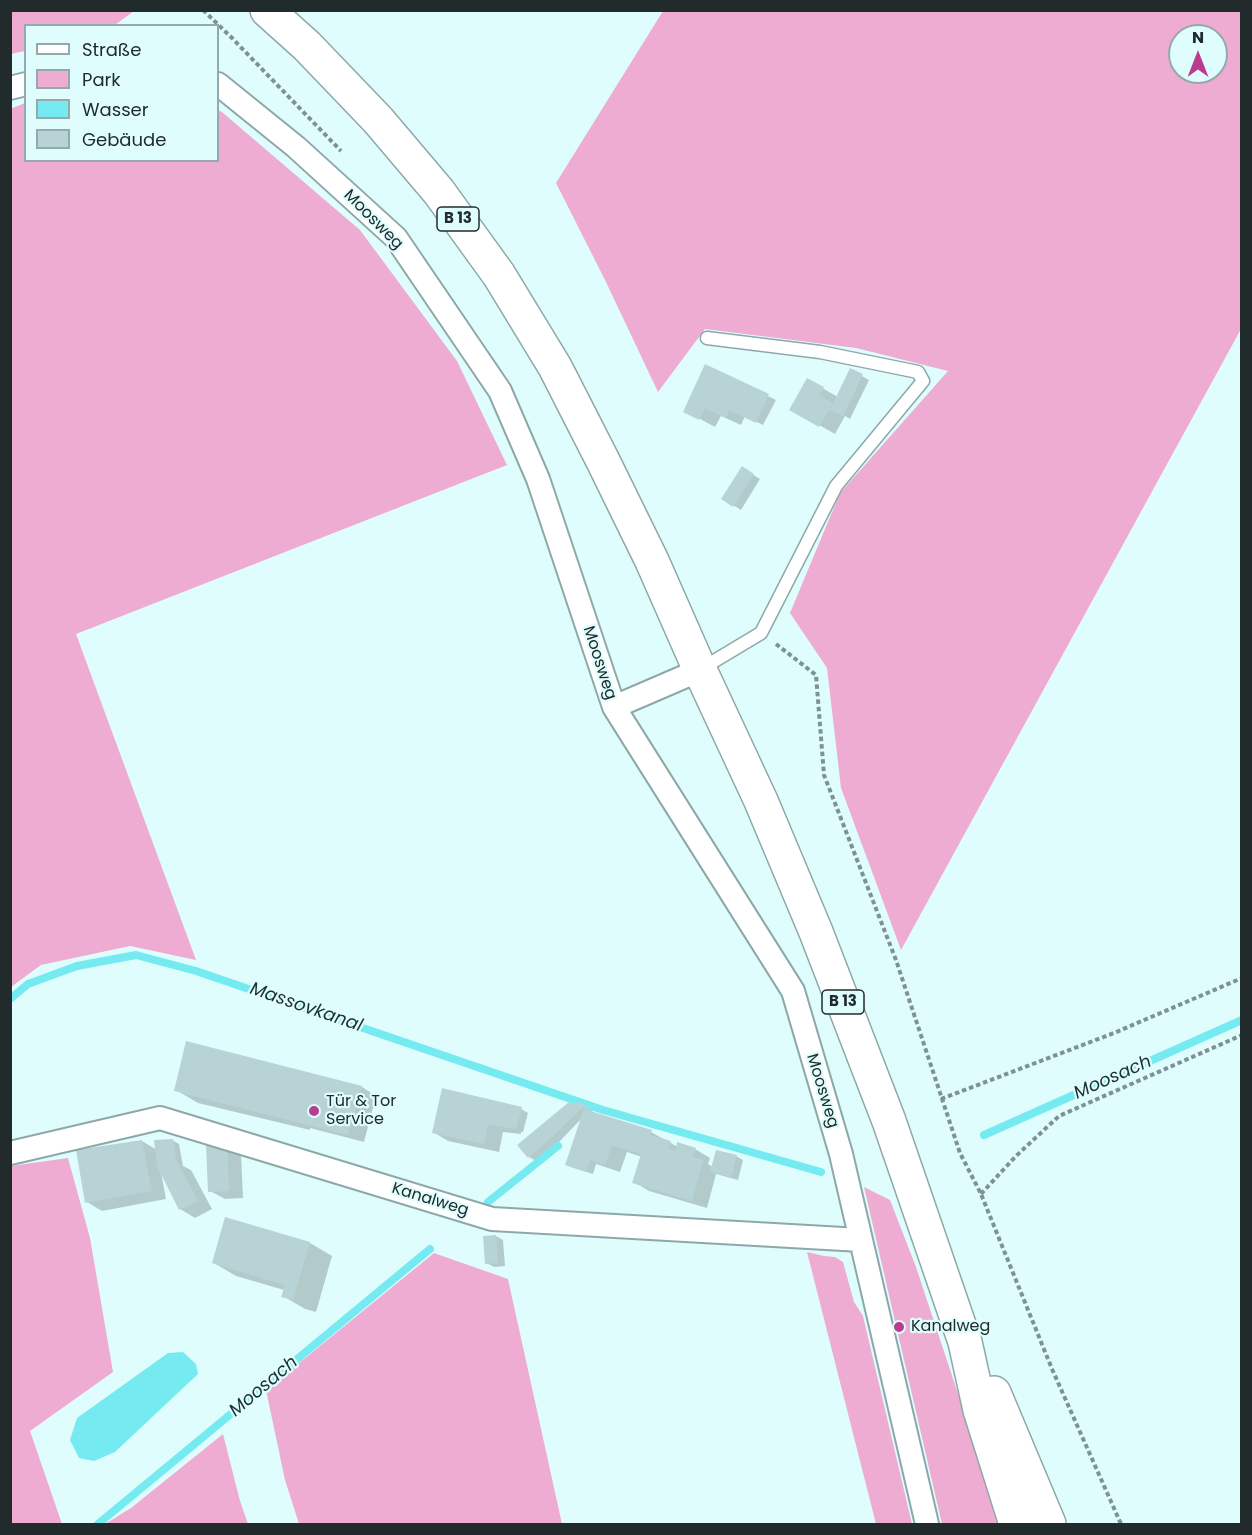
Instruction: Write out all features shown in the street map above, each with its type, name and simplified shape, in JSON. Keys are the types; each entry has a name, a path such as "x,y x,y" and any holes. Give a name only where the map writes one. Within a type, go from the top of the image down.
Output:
{"main road":[{"name":"B 13","path":"267,10 307,46 378,120 439,192 499,275 555,367 593,440 652,561 761,801 816,932 889,1121 965,1342 980,1410 1016,1524"},
{"name":"B 13","path":"965,1342 990,1383 1049,1524"}],"street":[{"name":"Moosweg","path":"219,85 296,147 396,238 500,391 538,479 614,707 793,991 841,1154 927,1524"},
{"path":"614,707 700,670"},
{"name":"Kanalweg","path":"10,1153 160,1118 492,1219 861,1240"}],"lane":[{"path":"700,670 761,633 836,486 923,381 918,372 820,352 707,338"}],"path":[{"path":"761,633 816,675 824,775 896,960 960,1153 981,1194 1052,1369 1121,1524"},
{"path":"941,1099 1114,1033 1242,978"},
{"path":"981,1194 1016,1156 1059,1116 1242,1035"}],"green space":[{"path":"11,10 134,11 116,24 24,24 24,51 11,54"},
{"path":"663,11 1241,11 1241,329 901,950 841,788 827,668 790,613 840,493 948,371 856,348 705,329 658,392 556,183"},
{"path":"24,103 24,162 219,162 219,110 222,112 360,230 457,361 507,465 76,634 196,960 130,946 41,965 11,987 10,109"},
{"path":"68,1158 90,1238 113,1372 30,1431 62,1524 11,1524 11,1166"},
{"path":"864,1187 890,1200 916,1267 971,1433 997,1524 942,1524"},
{"path":"807,1252 835,1257 843,1262 854,1302 863,1316 912,1524 876,1524"},
{"path":"434,1253 508,1279 562,1524 299,1524 285,1480 266,1390"},
{"path":"223,1434 248,1524 105,1524 131,1508"}],"water":[{"path":"183,1352 196,1364 198,1374 115,1452 94,1461 79,1458 70,1440 77,1418 168,1353"}],"building":[{"path":"705,364 769,394 756,423 729,410 726,418 705,408 699,420 683,412"},
{"path":"850,368 863,374 843,416 830,410"},
{"path":"807,378 824,387 819,395 833,403 819,427 789,410"},
{"path":"742,466 754,474 733,507 721,499"},
{"path":"186,1041 362,1086 348,1135 174,1091"},
{"path":"442,1088 522,1107 516,1129 488,1124 484,1144 432,1133"},
{"path":"569,1102 590,1107 582,1108 528,1158 517,1145"},
{"path":"584,1109 652,1130 650,1135 671,1141 668,1148 676,1151 677,1142 696,1148 693,1157 703,1160 692,1201 632,1183 641,1154 612,1145 605,1165 590,1160 586,1172 565,1165"},
{"path":"173,1139 176,1160 198,1201 179,1210 157,1166 154,1140"},
{"path":"142,1140 152,1191 85,1203 76,1150"},
{"path":"227,1144 229,1191 208,1192 206,1145"},
{"path":"716,1150 737,1155 731,1177 710,1172"},
{"path":"225,1217 310,1242 293,1300 281,1297 285,1285 212,1263"},
{"path":"496,1235 498,1263 485,1264 483,1236"}],"waterway":[{"name":"Massovkanal","path":"10,999 28,984 77,966 136,955 196,971 603,1110 821,1172"},
{"name":"Moosach","path":"984,1135 1242,1020"},
{"name":"Moosach","path":"488,1202 558,1146"},
{"name":"Moosach","path":"98,1524 430,1249"}],"place":[{"name":"Tür & Tor Service","path":"314,1111"},
{"name":"Kanalweg","path":"899,1327"}]}
